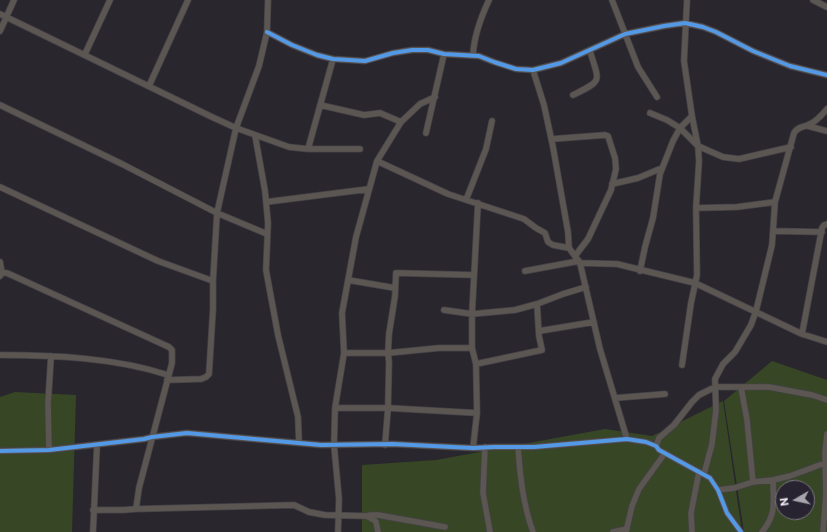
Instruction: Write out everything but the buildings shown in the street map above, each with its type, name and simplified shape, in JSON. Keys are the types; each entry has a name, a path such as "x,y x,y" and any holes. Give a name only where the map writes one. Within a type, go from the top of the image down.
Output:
{"street":[{"path":"0,31 14,0"},
{"path":"85,54 110,0"},
{"path":"149,86 188,0"},
{"path":"0,355 51,356 116,363 151,369 168,377 202,379 209,374 217,213 236,128 259,66 267,32 268,0"},
{"path":"473,55 475,38 489,0"},
{"path":"612,0 638,67 657,97"},
{"path":"682,365 698,267 696,208 699,161 698,146 684,61 687,0"},
{"path":"813,0 827,8"},
{"path":"0,14 236,128 289,147 308,149 360,149"},
{"path":"267,32 292,45 317,55 333,59 365,62 393,53 412,50 428,50 444,54 473,55 516,69 533,70 561,63 625,34 685,23 716,32 753,51 790,66 827,75"},
{"path":"573,95 592,86 597,80 590,51"},
{"path":"426,133 444,54"},
{"path":"308,149 333,59"},
{"path":"533,70 544,105 552,139 568,232 569,248 580,262 594,322 627,439"},
{"path":"338,532 338,479 334,445 335,408 344,353 342,313 356,237 376,161 401,122 420,104 435,96"},
{"path":"320,105 364,115 380,113 401,122"},
{"path":"0,106 122,164 217,213 267,234"},
{"path":"808,126 827,109"},
{"path":"650,113 668,120 680,128 698,146 723,157 739,159 791,147"},
{"path":"640,271 653,218 662,168 680,128 692,116"},
{"path":"466,200 486,149 492,121"},
{"path":"692,532 691,513 712,444 716,410 715,378 723,364 736,352 751,325 756,311 772,245 776,202 794,134 796,129 803,126 827,131"},
{"path":"255,135 266,191 266,270 278,335 298,417 299,443"},
{"path":"552,139 598,135 608,136 615,158 616,169 612,184 595,226 588,239 575,256"},
{"path":"376,161 448,194 524,219 545,233 548,242 553,245 569,248"},
{"path":"612,184 638,178 662,168"},
{"path":"0,188 158,261 213,281"},
{"path":"266,202 369,189"},
{"path":"696,208 737,207 776,202"},
{"path":"473,448 477,413 476,364 472,348 472,314 478,203"},
{"path":"802,334 822,232 824,224 827,224"},
{"path":"774,231 822,232"},
{"path":"0,262 1,274 7,274 169,347 172,350 172,363 139,488 136,509"},
{"path":"525,271 580,262 617,264 640,271 662,274 695,283 802,334 827,342"},
{"path":"385,445 388,408 388,353 396,273 474,275"},
{"path":"348,280 395,288"},
{"path":"444,310 472,314 515,310 586,287"},
{"path":"476,364 542,350 537,304"},
{"path":"539,331 594,322"},
{"path":"344,353 388,353 439,348 472,348"},
{"path":"49,450 48,404 51,356"},
{"path":"656,446 659,438 674,425 692,402 699,395 715,387 769,387 827,400"},
{"path":"742,387 753,482"},
{"path":"615,398 665,394"},
{"path":"335,408 388,408 477,413"},
{"path":"0,451 49,450 144,440 152,437 187,433 334,445 473,448 534,447 627,439 646,442 656,446 659,450 702,473 714,483 727,513 741,532"},
{"path":"823,532 826,494 824,453 827,434"},
{"path":"93,532 97,445"},
{"path":"485,447 483,492 490,532"},
{"path":"518,447 523,502 532,532"},
{"path":"613,532 626,530 632,506 639,489 665,453"},
{"path":"718,490 734,488 753,482 774,480 805,471 825,463"},
{"path":"762,532 771,519 773,510 774,480"},
{"path":"93,510 294,506 309,512 339,516 378,515 445,527"},
{"path":"378,515 376,522 378,532"},
{"path":"367,516 376,522"}],"green space":[{"path":"772,361 827,380 827,532 744,532 724,401"},
{"path":"15,392 76,395 72,532 0,532 0,397"},
{"path":"723,401 742,532 362,532 362,465 436,460 605,429 652,436"}],"cycle path":[{"path":"267,32 292,45 317,55 333,59 365,61 393,53 412,50 428,50 444,54 479,56 516,69 533,70 561,63 625,34 685,23 716,32 753,51 790,66 827,75"},
{"path":"0,451 49,450 187,433 321,445 392,444 473,448 534,447 627,439 646,442 656,446 659,450 710,478 718,490 727,513 741,532"}]}
